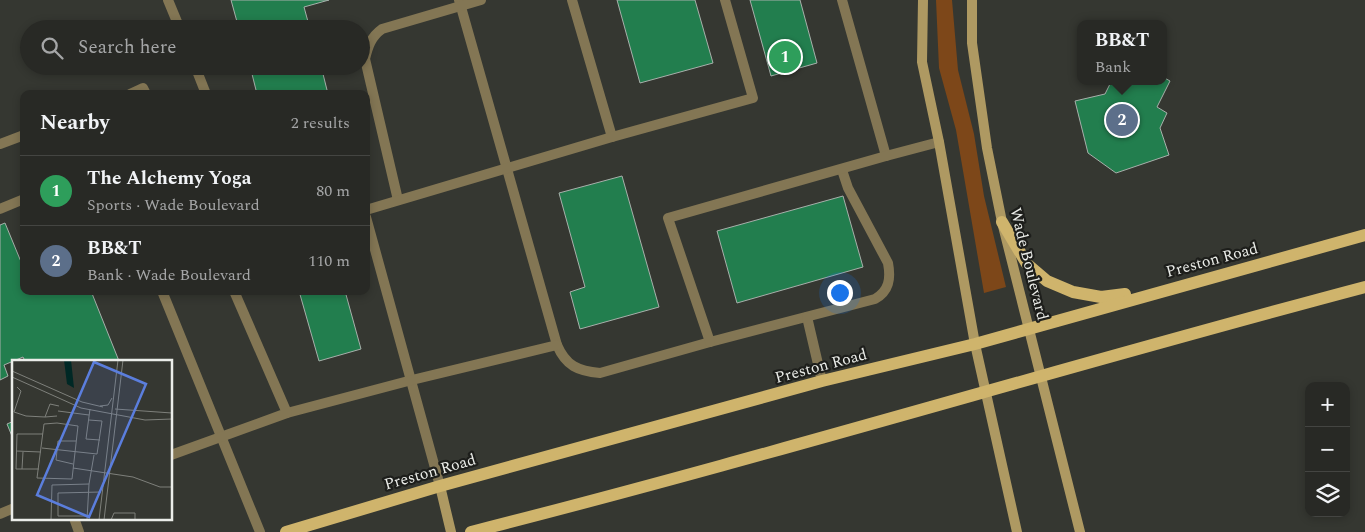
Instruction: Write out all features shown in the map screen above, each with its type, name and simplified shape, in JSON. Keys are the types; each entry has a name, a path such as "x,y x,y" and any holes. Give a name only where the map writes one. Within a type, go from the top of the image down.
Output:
{"main road":[{"path":"1002,222 1027,264 1047,282 1073,292 1101,297 1172,288"},
{"name":"Preston Road","path":"286,532 440,486 822,381 975,344 1029,327 1365,235"},
{"path":"471,532 628,492 985,393 1040,375 1365,288"}],"street":[{"path":"923,0 922,62 939,142 975,344 1017,532"},
{"name":"Wade Boulevard","path":"972,0 972,43 987,148 1002,222 1080,532"},
{"path":"440,486 452,532"}],"lane":[{"path":"168,0 176,20"},
{"path":"370,42 382,29 460,3 481,0"},
{"path":"572,0 612,137"},
{"path":"370,209 612,137 753,98 725,0"},
{"path":"842,0 886,156"},
{"path":"460,3 557,345 563,358 586,372 600,373 875,299 883,294 888,286 890,273 888,263 848,188 842,170"},
{"path":"199,75 204,90"},
{"path":"368,75 398,200"},
{"path":"0,144 20,136"},
{"path":"710,342 668,218 939,142"},
{"path":"0,209 20,201"},
{"path":"370,231 440,486"},
{"path":"164,295 260,532"},
{"path":"236,295 287,413"},
{"path":"807,317 822,381"},
{"path":"172,455 287,413 557,345"},
{"path":"0,514 12,509"},
{"path":"75,520 79,532"}],"shaded area":[{"path":"936,0 952,0 958,70 974,134 984,196 1006,287 984,293 956,130 939,68"}],"building":[{"path":"231,0 329,0 304,7 308,20 237,20"},
{"path":"617,0 695,0 713,63 640,83"},
{"path":"750,0 800,0 817,63 771,76"},
{"path":"252,75 323,75 327,90 256,90"},
{"path":"1167,79 1170,81 1157,107 1167,113 1160,128 1169,155 1116,173 1088,153 1075,101 1105,94 1110,85 1117,85 1123,88 1125,85 1167,85"},
{"path":"622,176 659,307 580,329 570,292 585,287 559,193"},
{"path":"843,196 863,267 737,303 717,231"},
{"path":"5,223 20,259 20,295 93,295 119,360 24,360 23,357 12,360 4,365 8,376 0,380 0,225"},
{"path":"300,295 346,295 361,349 319,361"},
{"path":"12,422 12,436 7,424"}],"place":[{"name":"The Alchemy Yoga","path":"785,57"},
{"name":"BB&T","path":"1122,120"}]}
